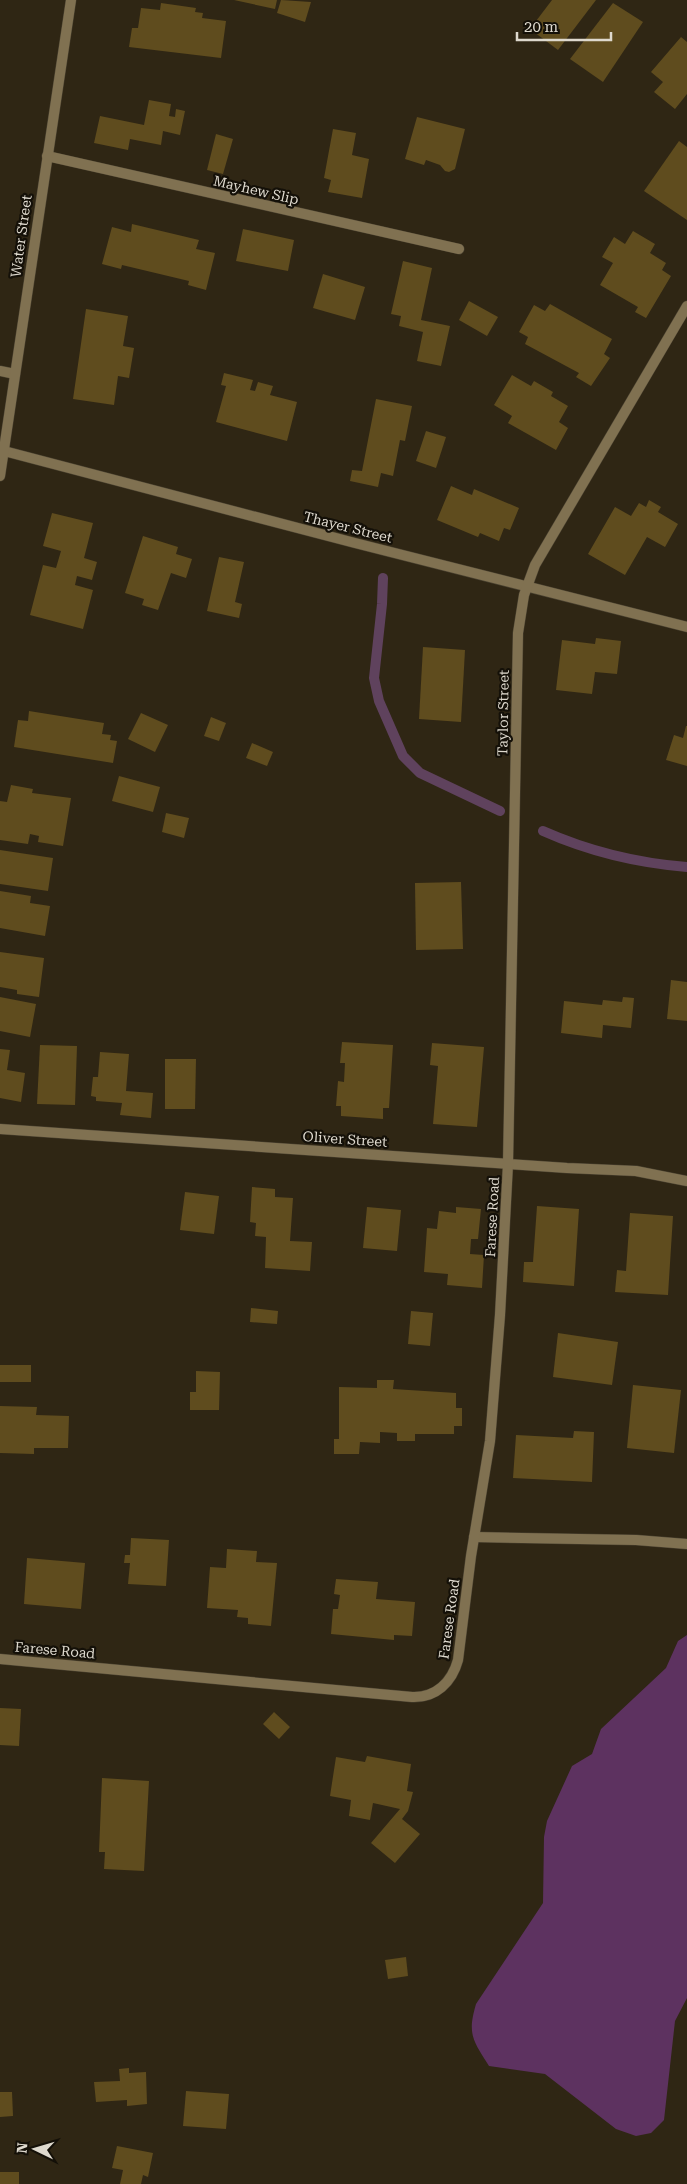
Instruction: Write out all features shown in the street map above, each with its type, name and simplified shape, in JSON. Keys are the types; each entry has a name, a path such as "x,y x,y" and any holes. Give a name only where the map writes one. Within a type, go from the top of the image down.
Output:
{"street":[{"name":"Water Street","path":"0,476 71,0"},
{"name":"Mayhew Slip","path":"47,156 459,249"},
{"name":"Taylor Street","path":"508,1164 518,633 521,606 527,585 542,554 687,306"},
{"path":"0,371 15,374"},
{"name":"Thayer Street","path":"4,450 355,543 687,627"},
{"name":"Oliver Street","path":"0,1129 636,1171 687,1181"},
{"name":"Farese Road","path":"0,1659 424,1697 435,1693 445,1685 456,1667 474,1537 490,1441 500,1316 508,1164"},
{"path":"474,1537 636,1540 687,1544"}],"shaded area":[{"path":"687,1635 687,1998 675,2021 664,2120 651,2133 636,2136 616,2129 545,2074 489,2066 475,2043 472,2023 476,2004 543,1903 544,1837 547,1821 572,1766 592,1754 601,1729 666,1668 678,1641"}],"building":[{"path":"234,0 277,0 275,9"},
{"path":"281,0 311,2 305,22 277,13"},
{"path":"552,0 596,0 558,50 530,29"},
{"path":"161,3 196,8 195,12 203,13 202,18 226,21 221,58 129,47 132,28 138,28 141,8 160,10"},
{"path":"613,3 643,22 603,82 570,59"},
{"path":"681,37 687,42 687,94 675,109 654,92 663,82 651,72"},
{"path":"149,100 171,104 169,116 175,117 176,109 185,111 180,135 163,131 161,145 130,139 128,150 94,143 100,116 144,125"},
{"path":"417,117 465,129 455,169 449,172 445,171 440,165 426,160 424,165 405,159"},
{"path":"333,129 356,133 352,155 369,159 362,198 328,192 331,180 324,178"},
{"path":"216,134 233,139 223,174 207,170"},
{"path":"679,141 687,147 687,220 644,191"},
{"path":"132,224 199,240 196,249 215,253 206,290 188,285 189,281 122,265 121,269 102,264 112,227 131,232"},
{"path":"243,229 294,240 288,271 236,261"},
{"path":"633,231 655,244 650,253 666,263 662,270 671,276 646,318 635,312 638,307 600,285 613,263 602,257 614,237 625,244"},
{"path":"403,261 432,268 421,320 450,326 441,366 417,361 423,332 399,326 401,316 391,314"},
{"path":"323,274 365,287 355,320 313,308"},
{"path":"469,301 498,317 487,336 459,320"},
{"path":"550,304 612,339 604,354 610,358 591,386 576,377 579,373 525,344 528,337 519,332 534,305 545,311"},
{"path":"86,309 128,316 123,346 134,348 129,378 118,376 114,405 73,399"},
{"path":"224,373 253,380 250,390 255,391 258,382 273,386 270,395 297,402 287,441 216,422 226,386 221,385"},
{"path":"512,375 531,386 534,381 553,392 551,396 568,406 559,422 568,428 556,450 508,423 512,416 494,405"},
{"path":"376,399 412,406 405,441 400,440 393,476 381,473 378,487 350,481 352,470 362,471"},
{"path":"426,431 446,437 436,468 416,461"},
{"path":"451,486 472,495 474,489 519,508 510,530 504,528 499,541 480,533 478,537 437,520"},
{"path":"649,500 661,507 658,512 678,524 665,547 647,537 625,575 588,554 615,507 631,516 639,503 646,507"},
{"path":"52,513 93,523 84,558 97,562 92,580 77,576 75,585 93,590 83,629 30,615 43,565 56,568 61,551 43,546"},
{"path":"143,536 178,547 176,554 192,559 186,578 171,573 158,610 142,605 144,599 125,593"},
{"path":"219,557 244,562 235,602 242,604 239,618 207,611"},
{"path":"596,638 621,641 617,674 595,672 592,694 556,690 562,640 595,644"},
{"path":"423,647 465,650 461,722 419,719"},
{"path":"29,711 104,723 102,734 111,735 110,740 117,741 113,763 14,747 18,720 28,721"},
{"path":"141,713 168,725 155,752 128,739"},
{"path":"211,717 226,723 219,741 204,736"},
{"path":"686,726 687,766 666,760 674,735 683,738"},
{"path":"252,743 273,752 267,766 246,758"},
{"path":"119,776 160,787 153,812 112,801"},
{"path":"11,785 33,789 32,793 71,798 63,846 38,842 39,836 30,834 28,844 0,840 0,801 7,802"},
{"path":"166,813 189,818 184,838 162,832"},
{"path":"0,850 53,858 48,891 0,884"},
{"path":"461,882 463,949 416,950 415,883"},
{"path":"0,891 31,896 30,903 50,906 45,936 0,928"},
{"path":"0,952 44,958 39,997 17,994 17,990 0,987"},
{"path":"671,980 687,982 687,1021 667,1019"},
{"path":"0,997 36,1004 30,1037 0,1031"},
{"path":"623,997 634,998 631,1028 603,1025 602,1038 561,1033 564,1001 602,1005 603,1000 622,1002"},
{"path":"342,1042 393,1045 389,1108 383,1108 383,1119 341,1116 341,1106 336,1106 338,1081 344,1082 345,1063 340,1063"},
{"path":"432,1043 484,1047 477,1127 433,1124 438,1066 430,1065"},
{"path":"40,1045 77,1046 75,1105 37,1104"},
{"path":"0,1049 10,1050 7,1070 25,1073 21,1102 0,1098"},
{"path":"100,1052 129,1054 126,1091 153,1093 151,1118 120,1115 122,1103 96,1101 96,1097 91,1096 93,1077 98,1077"},
{"path":"165,1059 196,1059 195,1109 165,1109"},
{"path":"252,1187 275,1189 275,1197 293,1198 290,1241 312,1242 310,1271 265,1268 266,1237 255,1236 256,1223 250,1222"},
{"path":"185,1192 219,1196 214,1234 180,1230"},
{"path":"537,1206 579,1209 574,1286 523,1282 524,1262 533,1262"},
{"path":"367,1207 401,1210 397,1251 363,1248"},
{"path":"456,1207 481,1209 478,1239 471,1239 470,1254 484,1255 482,1288 447,1285 448,1274 424,1272 427,1228 437,1229 439,1211 456,1213"},
{"path":"630,1213 673,1216 668,1295 615,1292 617,1270 626,1271"},
{"path":"251,1308 278,1311 277,1324 250,1322"},
{"path":"411,1311 433,1313 430,1346 408,1344"},
{"path":"558,1333 618,1342 612,1385 553,1377"},
{"path":"0,1365 31,1365 31,1382 0,1382"},
{"path":"196,1371 220,1372 219,1410 190,1410 190,1392 196,1392"},
{"path":"377,1380 394,1380 393,1389 456,1393 456,1408 462,1408 462,1426 454,1426 454,1434 415,1434 415,1441 397,1441 397,1433 380,1432 380,1443 360,1442 359,1454 334,1454 334,1439 339,1439 339,1387 377,1388"},
{"path":"633,1385 681,1390 674,1453 627,1448"},
{"path":"0,1406 37,1407 36,1415 69,1416 68,1448 34,1448 34,1454 0,1453"},
{"path":"574,1431 594,1432 592,1482 513,1478 516,1435 573,1438"},
{"path":"131,1538 169,1540 166,1586 128,1584 130,1563 124,1563 125,1555 130,1555"},
{"path":"227,1549 257,1551 256,1562 277,1563 271,1626 248,1624 248,1618 237,1617 238,1610 207,1608 210,1567 226,1568"},
{"path":"27,1558 85,1563 81,1609 24,1604"},
{"path":"336,1579 378,1582 376,1599 415,1602 412,1636 394,1635 394,1640 331,1634 333,1609 338,1609 340,1595 334,1594"},
{"path":"0,1708 21,1709 19,1746 0,1745"},
{"path":"274,1712 290,1727 279,1739 263,1724"},
{"path":"367,1756 411,1764 407,1791 413,1792 408,1811 402,1819 420,1834 395,1863 371,1843 400,1809 373,1803 370,1820 349,1816 351,1800 330,1796 336,1757 365,1762"},
{"path":"102,1778 149,1781 144,1871 104,1869 105,1852 99,1852"},
{"path":"406,1957 408,1976 388,1979 385,1960"},
{"path":"129,2068 129,2073 146,2072 147,2104 127,2106 127,2100 96,2102 94,2082 120,2081 119,2069"},
{"path":"186,2091 229,2094 226,2129 183,2126"},
{"path":"0,2092 12,2092 13,2116 0,2117"},
{"path":"117,2146 153,2153 148,2177 143,2175 141,2184 120,2184 123,2170 112,2168"},
{"path":"0,2172 19,2172 19,2184 0,2184"}],"waterway":[{"path":"383,578 374,678 379,701 403,756 420,773 500,811"},
{"path":"543,831 613,855 687,867"}]}
